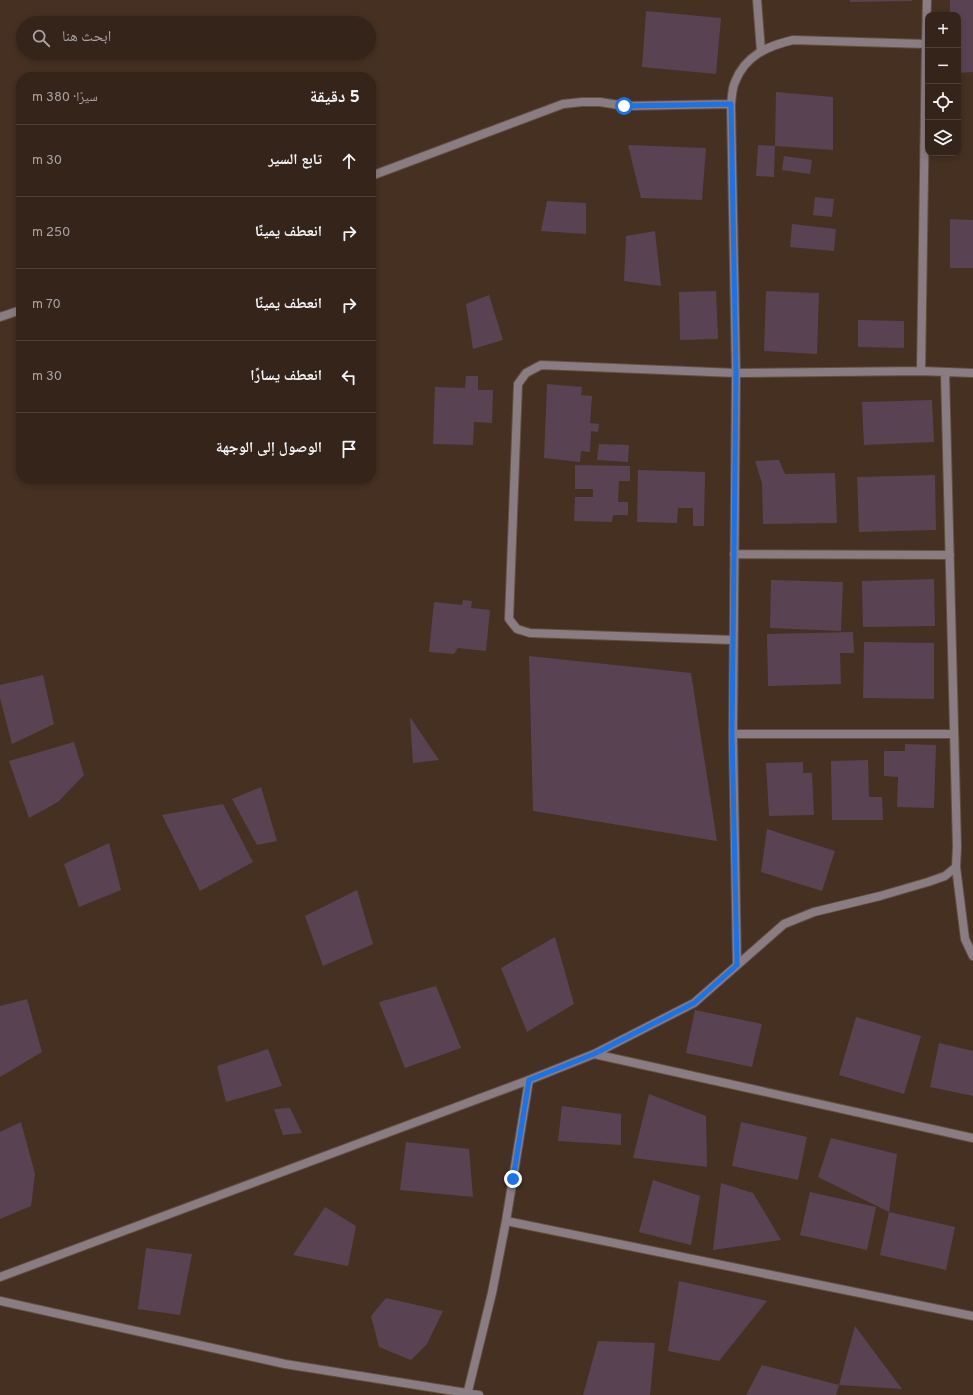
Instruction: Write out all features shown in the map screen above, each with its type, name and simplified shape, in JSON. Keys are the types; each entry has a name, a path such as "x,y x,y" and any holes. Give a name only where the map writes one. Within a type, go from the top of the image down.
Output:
{"street":[{"path":"757,0 761,51"},
{"path":"927,0 927,12"},
{"path":"737,965 732,734 736,373 731,104 734,83 744,64 761,51 777,44 793,40 925,44"},
{"path":"921,371 926,48"},
{"path":"376,174 563,104 600,102 624,106 731,104"},
{"path":"0,318 16,312"},
{"path":"734,640 530,633 517,630 509,619 518,384 526,373 541,366 736,373 921,371 973,373"},
{"path":"945,372 957,847 956,867 965,938 973,956"},
{"path":"734,554 950,555"},
{"path":"732,734 954,734"},
{"path":"0,1277 529,1080 594,1054 694,1003 784,924 814,912 880,896 928,882 945,876 956,867"},
{"path":"594,1054 973,1138"},
{"path":"467,1394 492,1293 506,1222 529,1080"},
{"path":"506,1222 973,1316"},
{"path":"0,1301 285,1364 479,1395"}],"building":[{"path":"850,0 912,0 912,1 850,2"},
{"path":"950,0 973,0 973,72 961,73 961,12 950,12"},
{"path":"646,11 721,18 716,74 642,67"},
{"path":"776,92 833,97 833,150 775,146"},
{"path":"628,145 706,148 702,200 641,198"},
{"path":"758,145 775,146 774,177 756,176"},
{"path":"784,156 812,160 810,174 782,170"},
{"path":"815,197 834,199 832,217 813,215"},
{"path":"547,201 586,203 586,234 541,231"},
{"path":"950,219 973,220 973,268 950,268"},
{"path":"792,224 836,229 834,251 790,247"},
{"path":"655,231 661,286 624,281 626,236"},
{"path":"716,291 718,339 680,340 679,292"},
{"path":"766,291 819,293 817,354 764,351"},
{"path":"489,295 503,340 473,349 466,304"},
{"path":"858,320 904,321 904,348 858,347"},
{"path":"466,376 478,376 478,390 493,390 492,423 474,422 473,445 433,444 435,387 465,388"},
{"path":"547,384 582,387 581,395 592,396 590,423 599,424 598,432 591,431 590,452 581,451 580,462 544,458"},
{"path":"932,400 934,442 864,445 862,402"},
{"path":"599,444 629,445 628,462 597,460"},
{"path":"779,460 785,474 835,473 837,523 763,524 762,483 755,461"},
{"path":"575,465 630,466 630,481 619,481 618,502 628,502 628,515 613,515 612,522 574,521 575,497 593,497 593,489 575,489"},
{"path":"638,470 705,472 704,526 693,526 693,508 678,508 677,523 637,522"},
{"path":"935,475 936,530 859,532 857,477"},
{"path":"934,579 935,626 863,627 862,581"},
{"path":"771,580 843,582 841,631 770,628"},
{"path":"463,600 472,601 471,608 490,610 486,651 458,648 454,654 429,652 434,602 462,605"},
{"path":"853,632 854,653 840,653 841,684 768,686 767,634"},
{"path":"864,642 934,643 934,699 863,698"},
{"path":"529,656 691,673 717,841 533,811"},
{"path":"43,675 54,724 12,744 0,698 0,685"},
{"path":"410,717 439,760 413,763"},
{"path":"74,742 84,775 58,802 29,818 9,761"},
{"path":"905,744 936,745 934,808 897,807 898,777 884,776 884,751 905,751"},
{"path":"868,760 869,797 882,797 883,820 832,820 831,761"},
{"path":"803,762 803,773 812,773 814,815 769,816 766,763"},
{"path":"261,787 277,841 257,845 232,799"},
{"path":"223,804 253,862 200,891 162,815"},
{"path":"767,829 835,851 822,891 761,872"},
{"path":"109,843 121,890 79,907 64,864"},
{"path":"357,890 373,944 323,966 305,916"},
{"path":"555,937 574,1004 527,1032 501,968"},
{"path":"436,986 461,1048 405,1068 379,1002"},
{"path":"27,999 42,1052 0,1077 0,1006"},
{"path":"695,1010 762,1024 752,1067 686,1053"},
{"path":"856,1017 921,1036 904,1094 839,1075"},
{"path":"939,1043 973,1051 973,1096 930,1087"},
{"path":"268,1049 282,1086 226,1102 217,1066"},
{"path":"649,1094 706,1116 707,1167 633,1158"},
{"path":"562,1106 621,1114 621,1145 558,1141"},
{"path":"290,1108 302,1133 283,1135 274,1109"},
{"path":"21,1122 35,1174 31,1206 0,1219 0,1132"},
{"path":"741,1122 807,1137 798,1180 732,1166"},
{"path":"831,1138 897,1154 889,1212 818,1177"},
{"path":"406,1142 469,1149 473,1197 400,1190"},
{"path":"653,1180 700,1196 691,1245 639,1232"},
{"path":"721,1183 753,1193 781,1240 713,1250"},
{"path":"810,1192 876,1207 867,1250 800,1235"},
{"path":"325,1207 356,1226 348,1266 293,1255"},
{"path":"889,1212 955,1227 946,1270 880,1255"},
{"path":"146,1248 192,1254 180,1315 138,1309"},
{"path":"679,1281 767,1301 719,1361 668,1351"},
{"path":"386,1298 443,1311 427,1344 411,1360 379,1347 371,1316"},
{"path":"855,1326 902,1389 839,1385"},
{"path":"598,1341 655,1343 650,1395 583,1395"},
{"path":"762,1365 839,1385 836,1395 746,1395"}],"route":[{"path":"513,1179 529,1080 594,1054 694,1003 737,965 732,734 736,373 731,104 624,106"}]}
